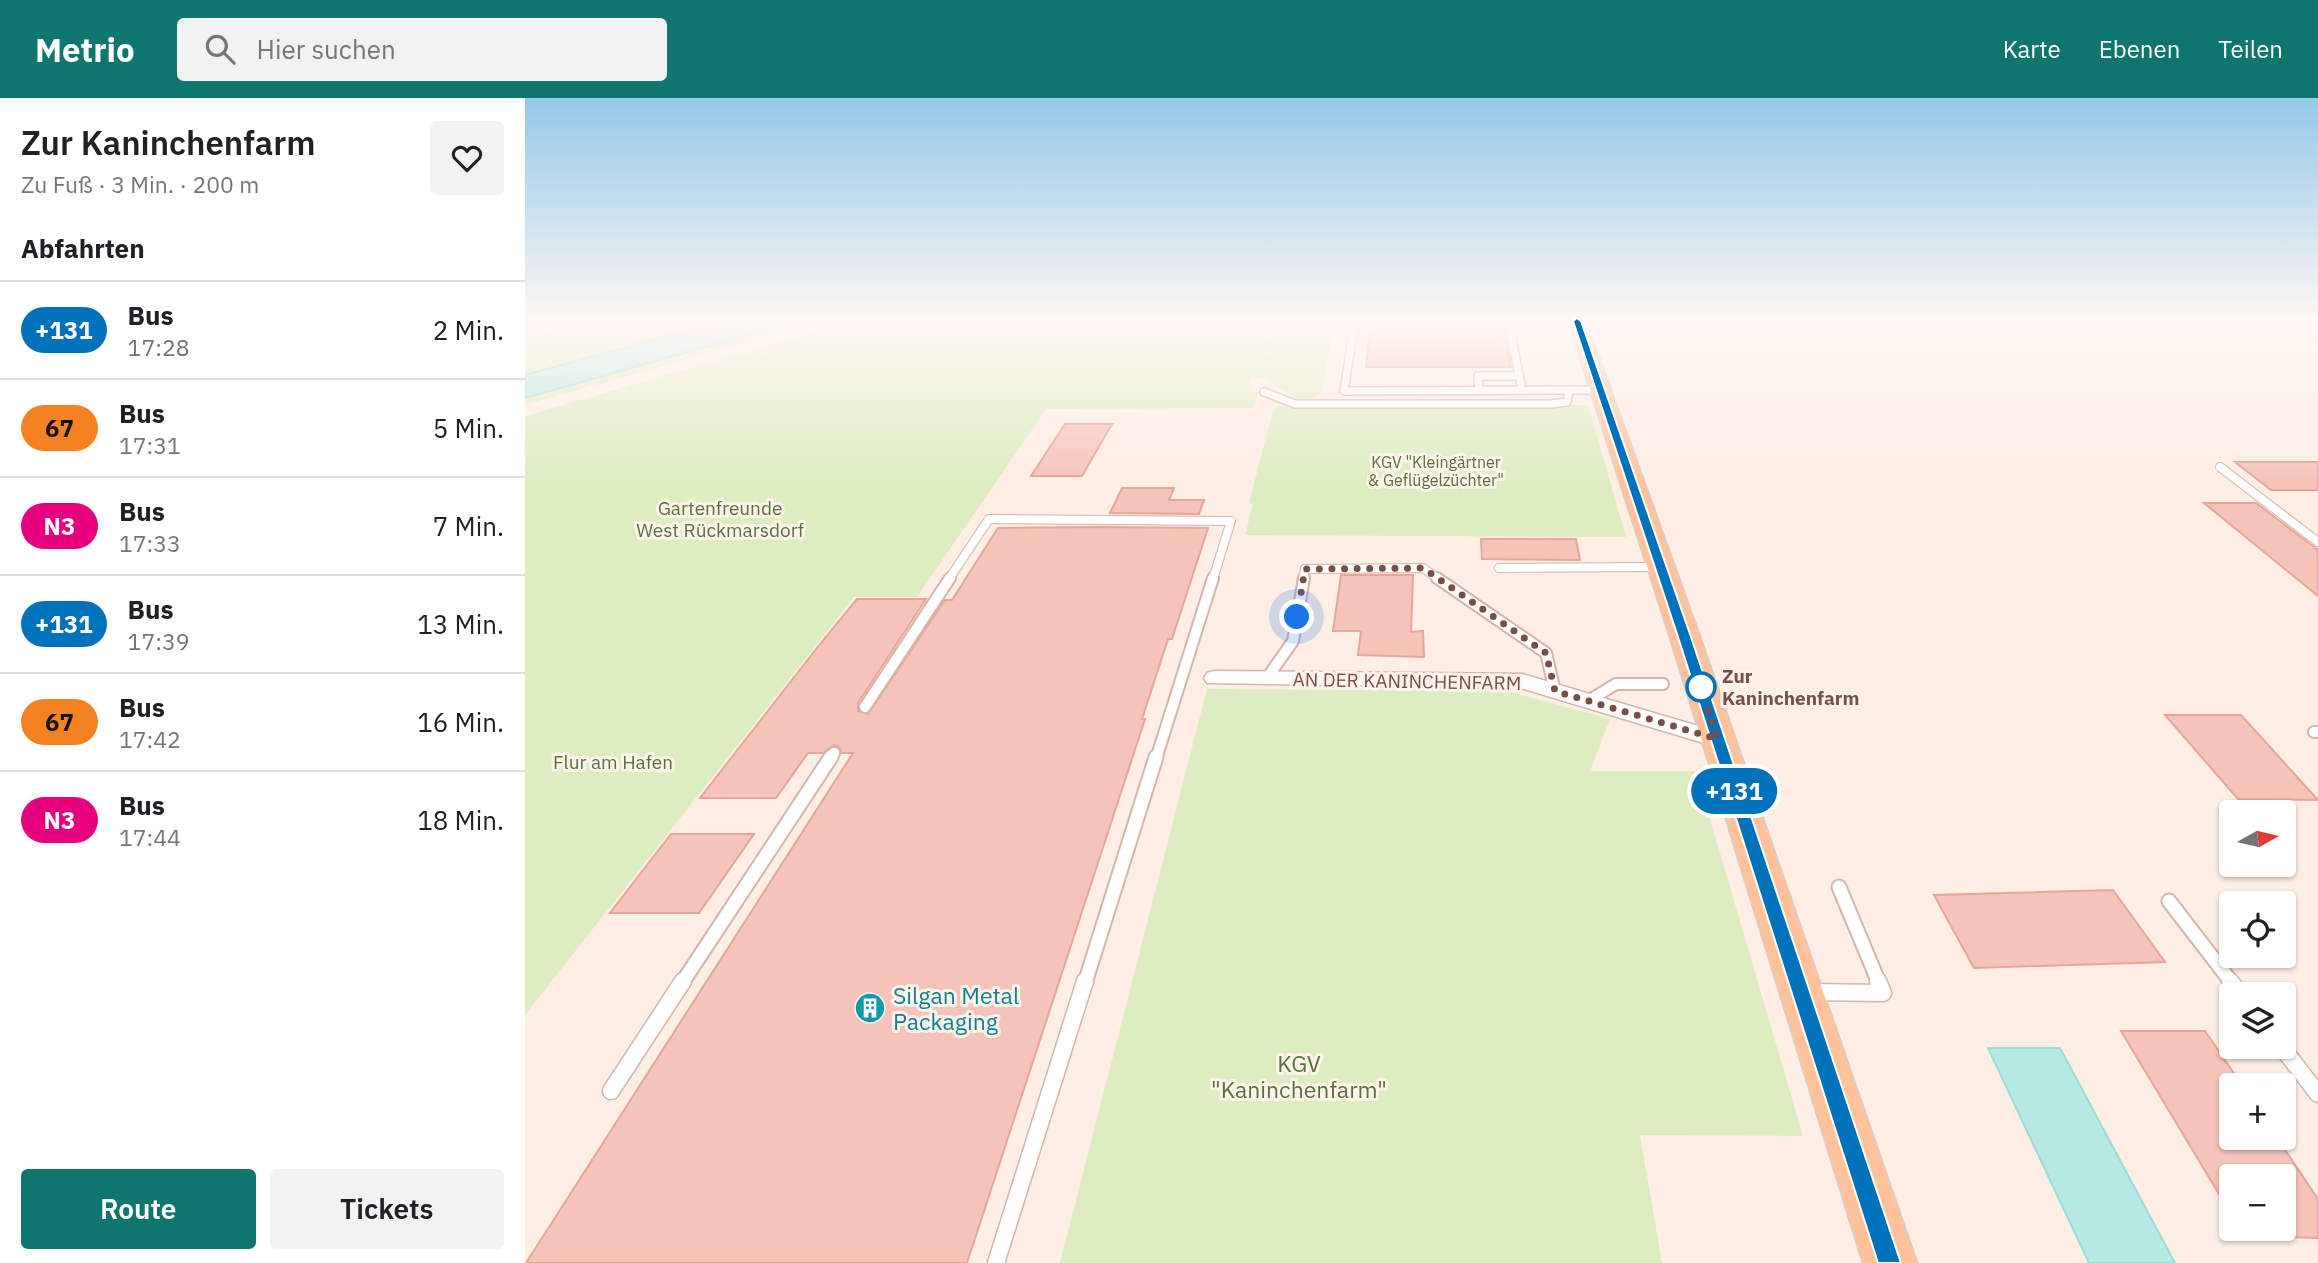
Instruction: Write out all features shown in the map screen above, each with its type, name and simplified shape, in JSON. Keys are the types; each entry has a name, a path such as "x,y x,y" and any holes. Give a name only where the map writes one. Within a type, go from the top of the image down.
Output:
{"main road":[{"path":"1595,375 1889,1263"}],"street":[{"name":"AN DER KANINCHENFARM","path":"1214,678 1522,681 1717,739"}],"lane":[{"path":"1346,375 1344,391 1600,390"},
{"path":"1479,390 1478,376 1519,376 1522,390"},
{"path":"1264,392 1295,404 1550,404 1567,402 1569,390"},
{"path":"2220,467 2318,541"},
{"path":"865,707 989,519 1231,521 996,1263"},
{"path":"1499,568 1660,567"},
{"path":"1267,678 1293,641 1305,569 1423,568 1546,653 1555,691"},
{"path":"1588,701 1616,684 1663,684"},
{"path":"611,1091 834,753"},
{"path":"1799,992 1883,993 1839,887"},
{"path":"2169,901 2231,982"},
{"path":"2291,1059 2318,1094"}],"green space":[{"path":"606,375 629,375 525,405 525,398"},
{"name":"Gartenfreunde West Rückmarsdorf","path":"665,375 1324,375 1321,393 1304,402 1261,377 1252,377 1247,392 1258,392 1253,408 1046,409 917,597 854,597 525,1015 525,416"},
{"name":"KGV \"Kleingärtner & Geflügelzüchter\"","path":"1588,405 1626,537 1245,535 1253,504 1249,503 1274,406"},
{"name":"KGV \"Kaninchenfarm\"","path":"1207,689 1507,691 1610,719 1590,771 1696,771 1803,1136 1640,1135 1662,1263 1060,1263"}],"water":[{"path":"525,375 606,375 525,398"},
{"path":"1988,1048 2060,1048 2175,1263 2089,1263"}],"building":[{"path":"1065,424 1112,424 1082,476 1031,476"},
{"path":"2235,462 2318,462 2318,490 2271,490"},
{"path":"1122,488 1174,488 1169,500 1204,500 1199,514 1110,513"},
{"path":"2204,503 2256,503 2318,550 2318,596"},
{"name":"Silgan Metal Packaging","path":"998,528 1208,528 1172,639 1168,639 1142,719 1145,719 967,1263 526,1263 853,753 842,753 839,747 834,745 823,753 808,753 776,798 700,798 820,644 857,599 926,599 858,703 858,711 868,714 945,600 952,600"},
{"path":"1481,539 1576,539 1580,560 1482,559"},
{"path":"1341,575 1413,575 1411,632 1423,631 1424,657 1358,655 1361,631 1333,631"},
{"path":"2165,715 2241,715 2318,800 2238,799"},
{"path":"671,834 754,834 699,913 610,913"},
{"path":"2113,890 2165,962 1974,968 1934,895"},
{"path":"2121,1031 2205,1031 2219,1051 2219,1059 2224,1059 2234,1073 2219,1073 2219,1150 2285,1150 2294,1164 2219,1164 2219,1194"},
{"path":"2296,1166 2318,1199 2318,1238 2296,1237"}],"bus line":[{"name":"+131","path":"1595,375 1890,1263"}],"place":[{"name":"Zur Kaninchenfarm","path":"1701,687"},
{"name":"Silgan Metal Packaging","path":"870,1008"}],"route":[{"path":"1297,617 1305,569 1423,568 1546,653 1555,691 1717,739 1699,682 1701,687"}],"park label":[{"name":"Flur am Hafen","path":"613,762"}]}
